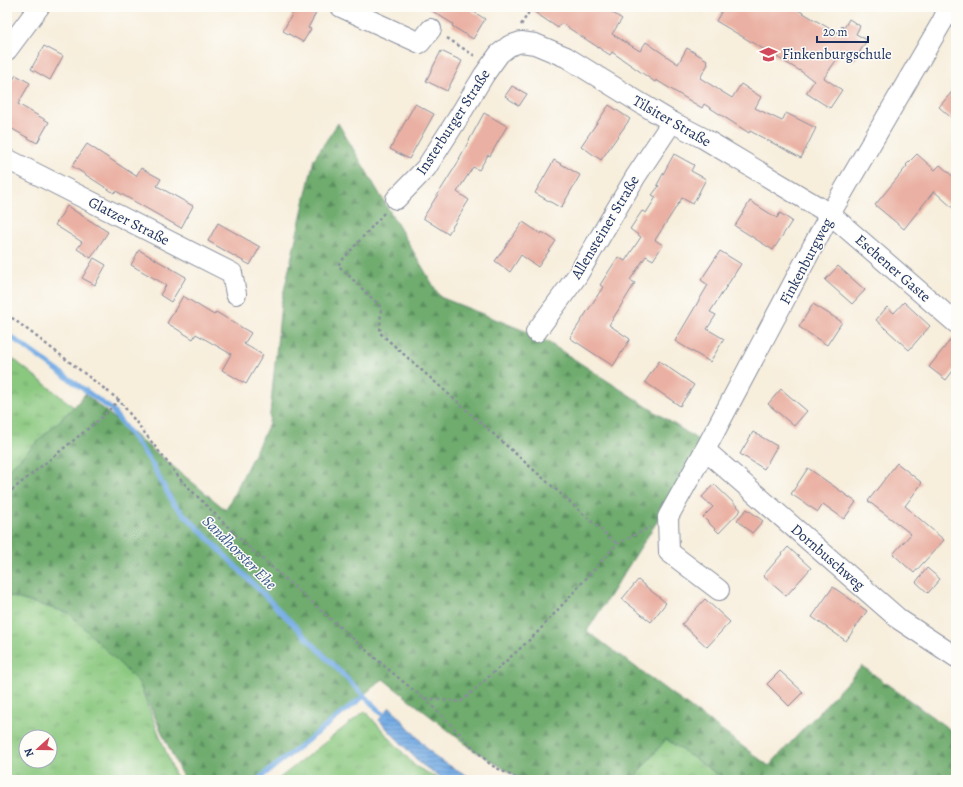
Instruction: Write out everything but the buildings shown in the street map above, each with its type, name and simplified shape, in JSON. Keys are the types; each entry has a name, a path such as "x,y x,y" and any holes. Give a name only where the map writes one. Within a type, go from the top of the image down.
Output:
{"street":[{"path":"7,50 39,7"},
{"path":"341,7 420,43 431,29"},
{"name":"Finkenburgweg","path":"668,517 830,214 942,22 949,7"},
{"name":"Tilsiter Straße","path":"509,46 521,42 535,44 566,57 672,122 704,138 830,214"},
{"name":"Insterburger Straße","path":"396,199 426,168 491,65 499,54 509,46"},
{"name":"Allensteiner Straße","path":"536,332 577,276 636,176 672,122"},
{"name":"Glatzer Straße","path":"7,159 232,273 236,294"},
{"name":"Eschener Gaste","path":"830,214 956,322"},
{"name":"Dornbuschweg","path":"705,450 900,620 956,657"},
{"path":"668,517 669,552 719,590"}],"path":[{"path":"431,29 491,65"},
{"path":"396,199 338,264 381,307 380,333 617,544"},
{"path":"7,314 117,401 181,480 243,542 383,665 423,698 491,765 520,780"},
{"path":"7,494 100,420 117,401"},
{"path":"423,698 461,702 536,634 617,544 668,517"}],"green space":[{"path":"338,123 440,297 540,337 706,445 587,631 769,766 862,666 956,734 956,780 726,780 666,739 632,780 522,780 472,749 383,679 259,780 184,780 139,683 69,613 7,596 7,471 74,407 85,394 226,510 269,424 281,304 314,159"},
{"path":"7,354 74,407 7,471"},
{"path":"7,596 69,613 139,683 177,780 7,780"},
{"path":"365,711 415,766 440,780 277,780"},
{"path":"666,739 726,780 632,780"}],"water":[{"path":"390,707 436,758 475,780 445,780 421,764 379,720"}],"waterway":[{"name":"Sandhorster Ehe","path":"7,334 111,409 149,459 173,503 387,719"},
{"path":"257,780 364,696"}],"place":[{"name":"Finkenburgschule","path":"769,54"}]}
